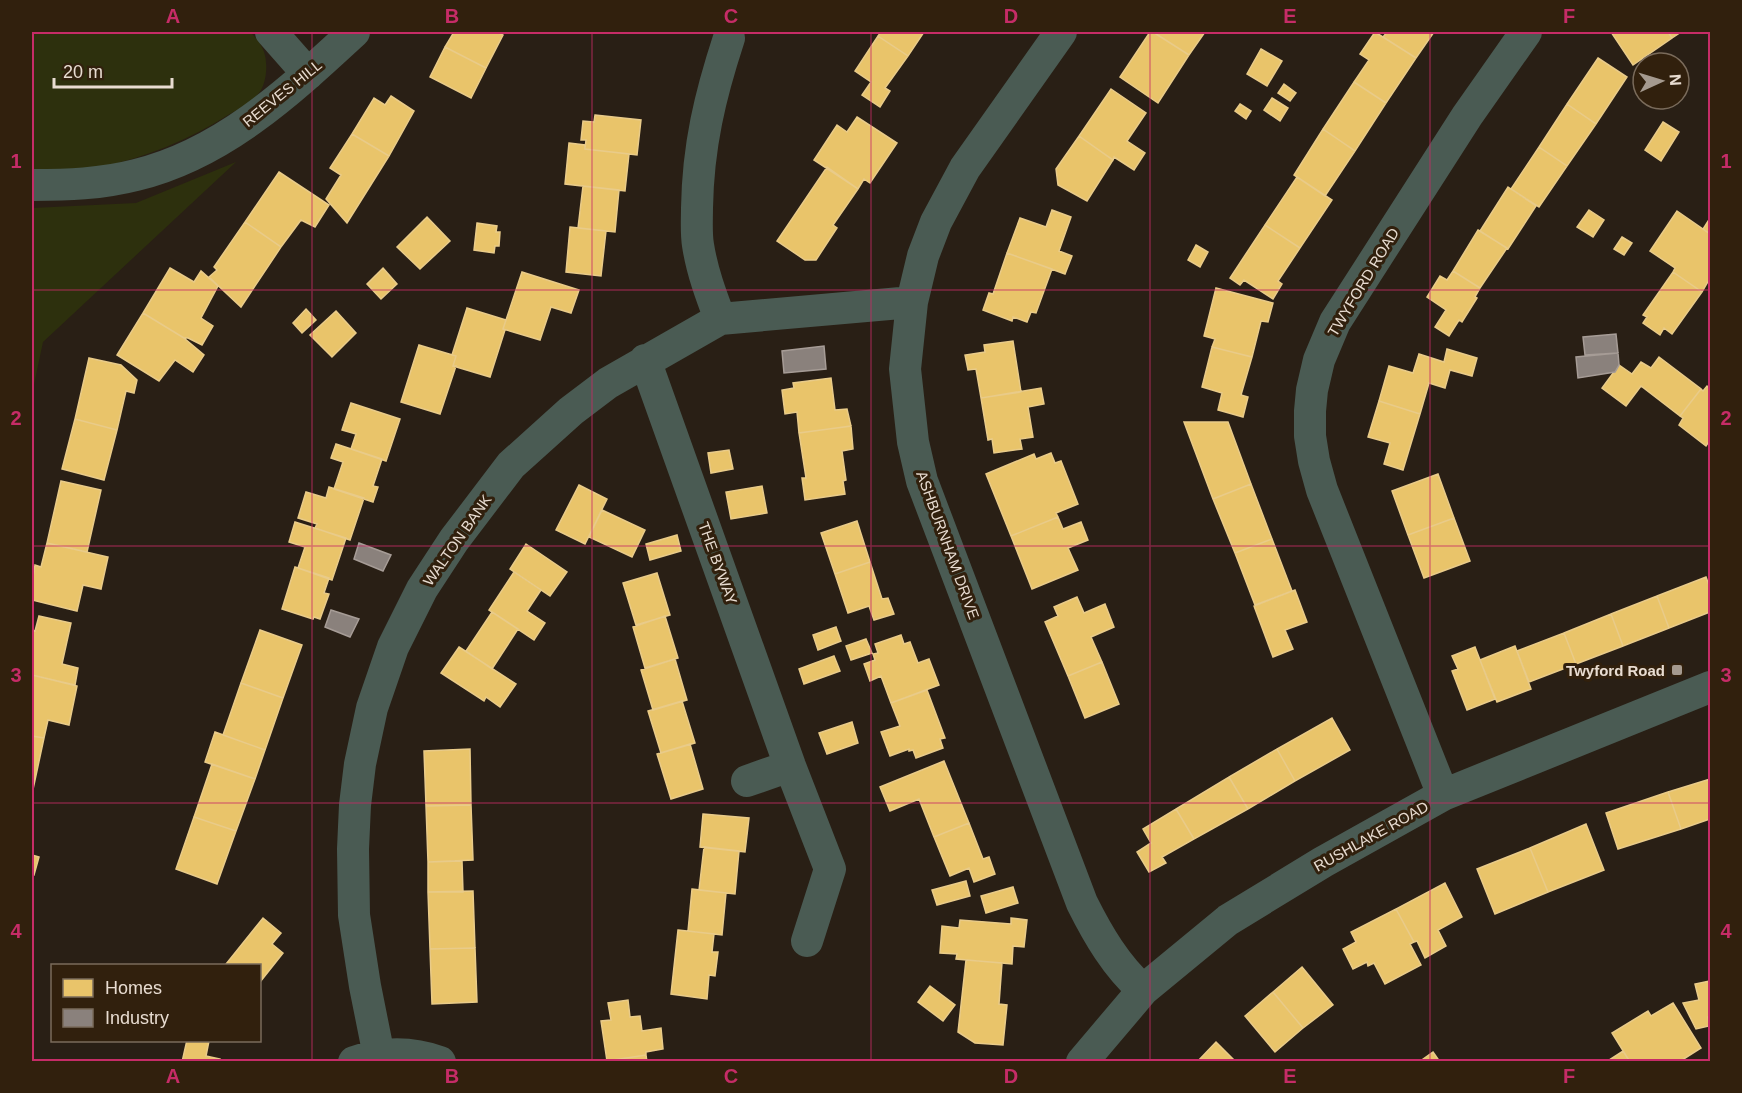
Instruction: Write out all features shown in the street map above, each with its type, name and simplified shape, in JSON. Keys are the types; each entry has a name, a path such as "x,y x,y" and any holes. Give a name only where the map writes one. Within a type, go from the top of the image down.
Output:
{"street":[{"path":"272,32 308,74"},
{"name":"REEVES HILL","path":"32,185 83,184 136,175 199,151 256,118 354,32"},
{"name":"ASHBURNHAM DRIVE","path":"1061,32 965,168 936,222 912,302 905,369 914,442 922,481 1082,903 1098,935 1128,977 1143,990"},
{"name":"TWYFORD ROAD","path":"1443,795 1322,490 1310,436 1310,411 1319,360 1335,322 1467,116 1526,32"},
{"path":"720,319 703,271 697,242 698,184 705,120 729,38"},
{"name":"WALTON BANK","path":"366,1059 364,986 354,915 353,849 360,764 372,708 385,667 406,619 426,582 454,540 512,465 590,397 645,360 720,319 912,302"},
{"name":"THE BYWAY","path":"645,360 790,766 830,868 807,941"},
{"name":"RUSHLAKE ROAD","path":"1082,1062 1143,990 1228,920 1323,862 1443,795 1710,687"},
{"path":"747,781 790,766"},
{"path":"366,1059 408,1054 440,1062"}],"green space":[{"path":"32,32 250,32 259,42 265,54 264,84 255,98 246,104 167,147 101,167 32,170"},
{"path":"236,162 43,342 32,394 32,208 136,203"}],"building: Homes":[{"path":"454,32 497,32 503,35 486,68 445,47"},
{"path":"881,32 924,32 908,56 878,36"},
{"path":"1150,32 1189,55 1158,103 1120,77"},
{"path":"1153,32 1205,32 1189,55"},
{"path":"1375,32 1416,58 1386,103 1354,82 1369,60 1360,54"},
{"path":"1387,32 1434,32 1416,58 1383,37"},
{"path":"1611,32 1668,32 1672,38 1653,51 1631,51 1631,62"},
{"path":"1668,32 1681,32 1672,38"},
{"path":"878,36 908,56 885,88 890,91 880,107 862,95 871,82 855,71"},
{"path":"445,47 486,68 471,98 430,77"},
{"path":"1261,49 1282,61 1267,86 1247,74"},
{"path":"1598,58 1627,77 1596,124 1567,104"},
{"path":"1354,82 1386,103 1355,151 1323,129"},
{"path":"1284,84 1296,93 1290,101 1278,93"},
{"path":"1111,89 1146,113 1127,141 1145,153 1134,170 1114,157 1113,160 1079,136"},
{"path":"391,96 414,111 389,156 352,134 374,98 385,105"},
{"path":"1272,98 1288,108 1280,121 1264,110"},
{"path":"1240,104 1251,111 1246,119 1235,111"},
{"path":"1567,104 1596,124 1567,166 1539,147"},
{"path":"595,115 641,120 637,155 585,149 586,140 581,140 583,121 594,122"},
{"path":"857,117 897,143 870,183 864,179 858,189 814,160 837,125 847,132"},
{"path":"1663,122 1679,132 1661,161 1645,150"},
{"path":"1323,129 1355,151 1325,196 1294,175"},
{"path":"352,134 389,156 347,223 326,199 341,175 330,168"},
{"path":"1079,136 1113,160 1087,201 1058,185 1056,169"},
{"path":"569,143 585,145 585,149 629,154 625,191 565,184"},
{"path":"1539,147 1567,166 1539,207 1511,189"},
{"path":"827,167 858,189 833,225 837,228 816,260 805,260 777,241"},
{"path":"279,172 329,205 315,227 301,220 281,247 245,222"},
{"path":"1297,177 1332,200 1300,248 1265,225"},
{"path":"583,186 619,190 615,232 578,228"},
{"path":"1508,187 1536,206 1508,249 1480,231"},
{"path":"1052,210 1071,217 1059,251 1072,256 1065,274 1007,253 1020,218 1046,227"},
{"path":"1589,210 1604,220 1593,237 1577,227"},
{"path":"1677,211 1710,234 1710,278 1702,292 1673,272 1675,268 1650,251"},
{"path":"427,217 450,241 420,269 397,247"},
{"path":"1710,218 1710,234 1703,229"},
{"path":"245,222 281,247 241,307 209,277 217,270 214,267"},
{"path":"477,223 497,226 496,232 500,232 499,246 495,246 494,253 474,250"},
{"path":"1265,225 1300,248 1278,281 1282,284 1273,299 1244,280 1240,285 1230,278"},
{"path":"570,227 606,231 601,276 566,272"},
{"path":"1478,230 1507,248 1480,288 1453,271"},
{"path":"1622,237 1632,243 1624,255 1614,249"},
{"path":"1196,245 1208,252 1200,267 1188,260"},
{"path":"1007,253 1052,269 1036,313 1031,312 1027,322 1013,317 1012,321 983,310 989,293 993,294"},
{"path":"170,268 194,282 201,271 218,286 201,318 213,326 202,345 184,338 143,313"},
{"path":"383,268 397,284 381,299 367,284"},
{"path":"1453,271 1480,288 1475,297 1477,298 1462,322 1459,320 1449,336 1435,327 1446,310 1427,297 1440,276 1447,280"},
{"path":"522,272 579,290 571,313 551,307 540,340 503,329"},
{"path":"1673,272 1702,292 1672,334 1664,328 1660,335 1643,323 1647,317 1643,315"},
{"path":"1216,288 1273,303 1268,322 1261,321 1252,357 1212,347 1215,339 1204,336"},
{"path":"467,308 506,320 490,377 453,366 456,356 452,355"},
{"path":"306,309 316,320 302,333 293,323"},
{"path":"336,311 356,333 332,357 310,335"},
{"path":"143,313 184,338 204,355 193,372 175,360 159,381 117,355"},
{"path":"1013,341 1021,392 981,398 976,369 968,370 965,355 985,352 984,345"},
{"path":"419,345 456,356 453,366 456,366 440,414 401,402"},
{"path":"1212,347 1252,357 1241,395 1248,397 1243,417 1218,410 1222,393 1202,387"},
{"path":"1447,349 1477,358 1472,376 1450,370 1445,388 1429,383 1420,414 1379,401 1389,366 1413,373 1419,354 1444,362"},
{"path":"1659,357 1701,389 1680,416 1641,386 1626,406 1602,388 1619,365 1632,374 1641,362 1651,368"},
{"path":"89,358 121,365 137,380 134,393 126,391 117,430 75,419"},
{"path":"831,378 835,410 847,409 851,426 799,433 797,412 785,414 782,390 794,388 793,383"},
{"path":"1707,386 1710,389 1710,440 1706,446 1679,425 1683,418 1680,416 1701,389 1703,391"},
{"path":"1041,388 1044,404 1028,407 1033,437 1020,439 1022,449 994,453 992,439 988,440 981,398"},
{"path":"1379,401 1420,414 1403,470 1384,464 1390,443 1368,437"},
{"path":"351,403 400,419 386,461 351,449 356,434 342,430"},
{"path":"75,419 117,430 104,480 62,469"},
{"path":"1184,422 1228,422 1251,484 1213,499"},
{"path":"851,426 853,449 842,451 846,480 843,481 845,494 805,500 802,478 806,478 799,433"},
{"path":"336,444 382,459 373,486 378,487 373,502 334,489 343,462 331,458"},
{"path":"729,450 733,469 711,473 708,453"},
{"path":"1051,453 1055,463 1061,461 1078,504 1056,513 1058,517 1011,536 986,474 1034,454 1036,459"},
{"path":"1438,474 1454,518 1408,535 1392,491"},
{"path":"61,481 101,490 87,552 47,543"},
{"path":"1251,484 1272,539 1235,553 1213,499"},
{"path":"579,485 607,499 585,544 556,530"},
{"path":"762,486 767,513 731,519 726,492"},
{"path":"329,487 364,498 350,540 315,528 317,524 298,518 306,492 326,498"},
{"path":"602,510 645,530 632,557 589,537"},
{"path":"1058,517 1063,529 1081,522 1088,540 1068,548 1078,570 1032,589 1011,536"},
{"path":"1454,518 1470,561 1424,578 1408,535"},
{"path":"857,521 870,562 835,574 821,533"},
{"path":"295,522 346,538 332,580 298,568 305,547 289,542"},
{"path":"677,535 681,551 650,560 646,544"},
{"path":"1272,539 1292,591 1255,605 1235,553"},
{"path":"47,543 108,557 101,589 83,585 77,611 32,600 35,565 41,567"},
{"path":"526,544 567,572 550,596 510,569"},
{"path":"870,562 882,599 888,598 894,614 874,620 869,606 848,613 835,574"},
{"path":"295,567 329,578 324,593 329,594 320,619 282,609"},
{"path":"514,572 541,590 527,611 545,623 534,640 489,610"},
{"path":"657,573 670,615 636,625 623,583"},
{"path":"1706,577 1710,588 1710,612 1669,628 1657,596"},
{"path":"1295,590 1307,622 1285,630 1293,649 1273,657 1254,606"},
{"path":"1657,596 1669,628 1623,646 1611,614"},
{"path":"1077,597 1084,613 1105,604 1114,627 1091,637 1102,662 1068,676 1045,622 1058,616 1054,607"},
{"path":"492,612 518,629 492,669 466,651"},
{"path":"1611,614 1623,646 1576,664 1564,633"},
{"path":"39,616 71,623 62,664 78,668 75,685 32,675 32,630 35,631"},
{"path":"665,616 678,658 645,668 633,627"},
{"path":"836,627 841,641 818,650 813,635"},
{"path":"260,630 302,645 283,698 241,683"},
{"path":"1564,633 1576,664 1529,682 1517,651"},
{"path":"901,635 904,644 910,642 918,663 929,659 939,685 891,703 881,676 870,681 864,664 875,660 873,654 878,653 875,644"},
{"path":"866,639 872,653 851,660 846,646"},
{"path":"1515,646 1531,689 1497,702 1480,660"},
{"path":"459,647 516,684 500,707 486,697 484,701 441,673"},
{"path":"1475,647 1495,699 1467,710 1452,671 1458,669 1452,656"},
{"path":"834,656 840,671 804,684 799,669"},
{"path":"675,659 687,700 653,710 641,670"},
{"path":"1102,662 1119,704 1085,718 1068,676"},
{"path":"32,675 77,686 69,725 48,720 44,738 32,736"},
{"path":"241,683 283,698 265,750 223,735"},
{"path":"927,690 945,738 940,739 943,748 916,758 913,750 909,751 909,749 890,756 881,732 900,726 891,703"},
{"path":"682,701 695,743 661,753 648,711"},
{"path":"1332,718 1350,750 1295,781 1277,749"},
{"path":"852,722 858,743 827,754 819,733"},
{"path":"215,732 265,750 255,779 205,762"},
{"path":"32,736 44,738 32,794"},
{"path":"690,744 703,789 671,799 657,754"},
{"path":"470,749 471,805 426,806 424,751"},
{"path":"1277,749 1295,781 1248,809 1229,777"},
{"path":"944,761 969,823 934,837 919,799 890,811 880,787"},
{"path":"212,764 255,779 236,831 194,817"},
{"path":"1229,777 1248,809 1194,839 1176,809"},
{"path":"1710,779 1710,819 1681,829 1668,792"},
{"path":"1668,792 1681,829 1618,849 1606,813"},
{"path":"471,805 473,860 428,862 426,806"},
{"path":"1176,809 1194,839 1162,857 1166,863 1149,872 1137,852 1151,843 1143,829"},
{"path":"703,814 749,818 745,852 700,847"},
{"path":"194,817 236,831 217,884 176,869"},
{"path":"969,823 983,859 989,857 995,874 974,882 969,868 950,876 934,837"},
{"path":"1586,824 1604,870 1548,892 1530,848"},
{"path":"704,847 739,851 735,894 699,890"},
{"path":"1530,848 1548,892 1495,914 1477,869"},
{"path":"32,855 39,857 34,875 32,874"},
{"path":"462,861 463,892 428,892 428,862"},
{"path":"966,881 970,896 937,905 932,890"},
{"path":"1445,883 1462,917 1438,930 1446,946 1425,958 1396,909"},
{"path":"1013,887 1018,903 986,913 981,896"},
{"path":"692,889 726,893 722,935 688,931"},
{"path":"473,891 475,948 430,949 428,892"},
{"path":"1396,909 1414,942 1410,944 1421,965 1385,984 1374,963 1368,966 1367,962 1353,969 1343,949 1356,942 1351,932"},
{"path":"263,918 281,933 272,944 283,953 261,981 261,964 226,964"},
{"path":"1011,918 1027,920 1024,947 1013,946 1012,964 956,959 957,954 940,953 942,926 959,928 960,920 1011,924"},
{"path":"678,930 714,934 712,952 718,952 715,976 709,975 707,999 671,994"},
{"path":"475,948 477,1002 432,1004 430,949"},
{"path":"966,960 1002,963 999,1004 1007,1005 1003,1045 975,1043 958,1032"},
{"path":"1302,967 1333,1005 1303,1028 1273,992"},
{"path":"1710,981 1709,1026 1696,1029 1683,1003 1699,1000 1695,984"},
{"path":"930,986 955,1005 943,1021 918,1002"},
{"path":"1273,992 1303,1028 1275,1052 1245,1016"},
{"path":"628,1000 630,1017 640,1016 642,1031 661,1028 663,1049 646,1052 646,1055 607,1061 601,1021 611,1020 608,1003"},
{"path":"1673,1003 1701,1048 1679,1062 1630,1062 1612,1033 1648,1011 1651,1016"},
{"path":"187,1042 209,1042 206,1056 220,1059 219,1062 182,1062"},
{"path":"1216,1042 1236,1062 1197,1062"},
{"path":"1623,1051 1630,1062 1606,1062"},
{"path":"1433,1052 1440,1062 1419,1062"},
{"path":"646,1055 647,1062 607,1062 607,1061"}],"building: Industry":[{"path":"1616,334 1618,353 1585,355 1583,337"},
{"path":"824,346 826,369 784,373 782,351"},
{"path":"1618,353 1619,365 1615,372 1578,378 1576,357"},
{"path":"359,543 391,555 383,571 354,559"},
{"path":"331,610 359,619 350,637 325,627"}],"place":[{"name":"Twyford Road","path":"1677,670"}]}
